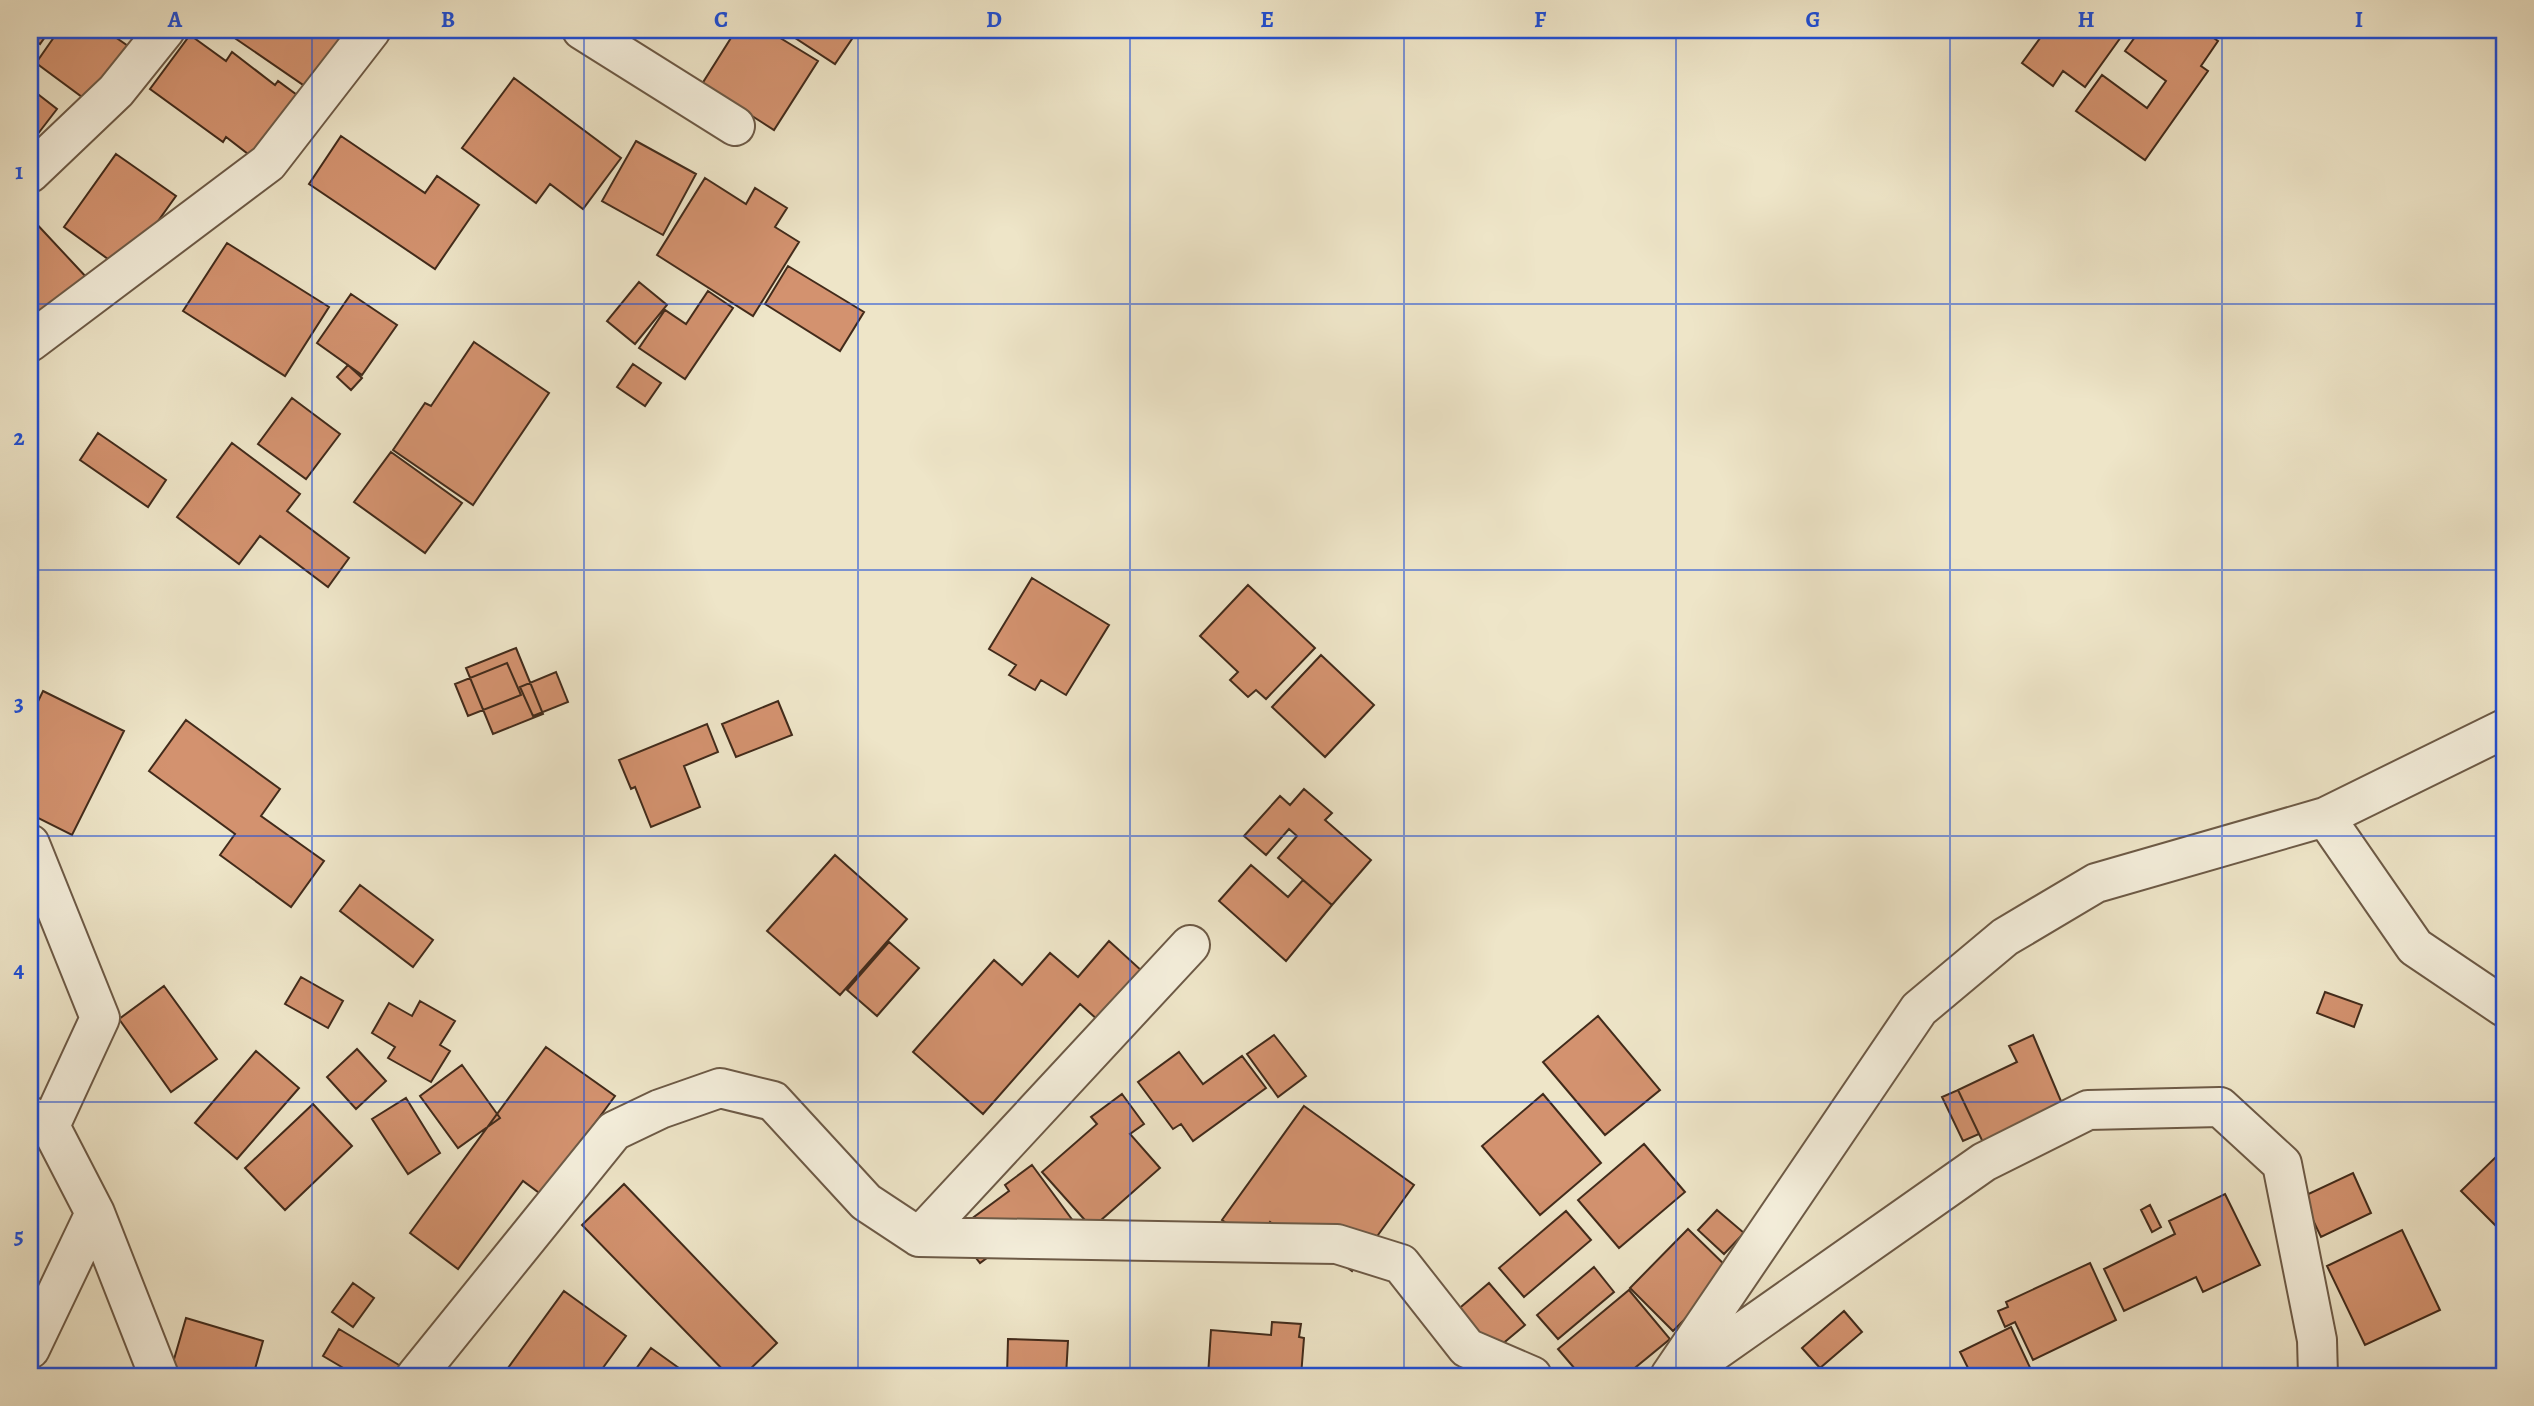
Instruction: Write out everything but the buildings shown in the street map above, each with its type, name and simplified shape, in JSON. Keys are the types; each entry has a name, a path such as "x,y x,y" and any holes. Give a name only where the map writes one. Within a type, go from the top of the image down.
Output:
{"street":[{"path":"30,173 116,91 165,30"},
{"path":"30,342 268,163 371,30"},
{"path":"582,30 735,126"},
{"path":"1670,1376 1919,1009 2006,937 2096,883 2325,817 2504,729"},
{"path":"2325,817 2415,947 2504,1007"},
{"path":"30,844 100,1018 40,1121 95,1213 159,1376"},
{"path":"919,1237 1189,945"},
{"path":"416,1376 614,1131 660,1109 720,1088 773,1101 866,1202 919,1237 1337,1244 1401,1264 1467,1348 1532,1376"},
{"path":"1679,1376 1984,1162 2088,1110 2220,1107 2282,1164 2317,1340 2318,1376"},
{"path":"30,1349 95,1213"}]}
